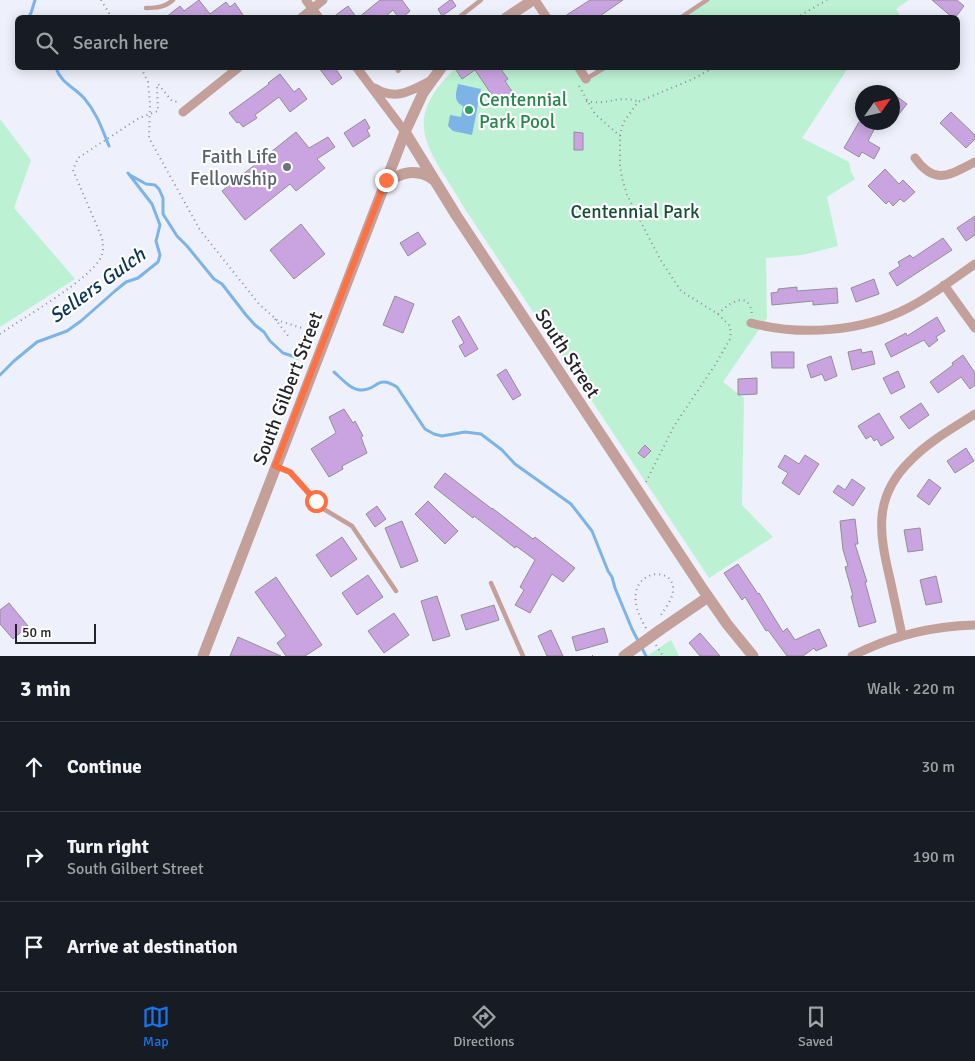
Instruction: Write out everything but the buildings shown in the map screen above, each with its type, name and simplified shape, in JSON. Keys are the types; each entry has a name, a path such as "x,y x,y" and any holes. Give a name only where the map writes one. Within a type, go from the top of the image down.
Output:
{"street":[{"path":"306,0 318,15"},
{"path":"304,15 322,0"},
{"path":"511,15 534,0 545,15"},
{"path":"183,112 236,70"},
{"name":"South Street","path":"359,70 405,132 470,237 708,597 754,656"},
{"name":"South Gilbert Street","path":"203,656 405,132 430,81 439,70"},
{"path":"580,70 586,79"},
{"path":"372,86 384,93 396,95 410,92 430,81"},
{"path":"915,158 926,172 938,176 952,173 975,162"},
{"path":"382,190 397,176 410,172 424,174 435,181"},
{"path":"751,323 774,328 804,330 853,326 889,316 907,308 975,264"},
{"path":"944,285 975,328"},
{"path":"902,635 881,533 883,508 887,493 895,479 910,461 929,445 975,414"},
{"path":"624,656 708,597"},
{"path":"852,656 902,635 931,628 975,625"}],"lane":[{"path":"146,8 157,8 173,0"},
{"path":"462,15 481,0"},
{"path":"684,15 707,0"},
{"path":"586,79 601,70"},
{"path":"275,466 290,472 322,508 352,526 396,591"},
{"path":"491,582 523,656"}],"path":[{"path":"801,15 827,0"},
{"path":"103,1 110,15"},
{"path":"142,70 148,82 149,138 200,230 259,304 277,320 311,331 320,320 330,323"},
{"path":"646,481 656,465 674,426 715,366 730,339 731,332 729,325 718,314 681,291 660,259 627,195 620,165 620,136 623,123 638,102 693,79 709,70"},
{"path":"586,79 578,84 586,101 595,114 620,136"},
{"path":"0,334 81,279 93,268 104,249 102,238 73,170 78,158 139,118 156,113 159,110 158,84 172,101 178,102"},
{"path":"586,101 604,103 626,98 638,102"},
{"path":"718,314 734,301 746,302 752,312 751,323"},
{"path":"272,315 289,337"},
{"path":"648,633 638,614 635,598 638,585 644,578 651,575 664,576 670,581 673,588 672,596 661,614 662,629"},
{"path":"653,640 663,656"}],"green space":[{"path":"707,0 909,0 896,9 900,15 684,15"},
{"name":"Centennial Park","path":"454,70 580,70 586,79 601,70 847,70 802,138 849,162 855,179 827,197 838,246 803,255 766,258 767,318 723,382 744,398 742,505 773,537 709,578 440,169 425,137 424,121 428,105 438,87"},
{"path":"0,119 31,160 14,208 75,279 0,327"},
{"path":"671,640 679,656 647,656"}],"water":[{"name":"Centennial Park Pool","path":"458,84 481,89 472,135 453,131 448,126 450,115 461,117 463,106 456,99"}],"waterway":[{"name":"Sellers Gulch","path":"30,15 35,0"},
{"name":"Sellers Gulch","path":"57,70 64,81 89,104 99,121 109,146"},
{"name":"Sellers Gulch","path":"0,375 37,342 67,331 126,282 138,278 158,262 160,255 156,241 160,225 152,204 128,173"},
{"path":"130,175 146,184 155,185 159,189 163,198 163,214 177,236 214,279 222,284 246,315 264,332 270,341 283,353 298,358"},
{"path":"334,372 353,388 360,390 366,390 381,382 390,383 397,387 425,429 442,436 465,432 481,434 502,450 515,464 571,504 592,531 632,629 646,656"}],"place":[{"name":"Centennial Park Pool","path":"469,110"},
{"name":"Faith Life Fellowship","path":"287,167"}],"route":[{"path":"316,501 290,472 275,466 386,180"}]}
